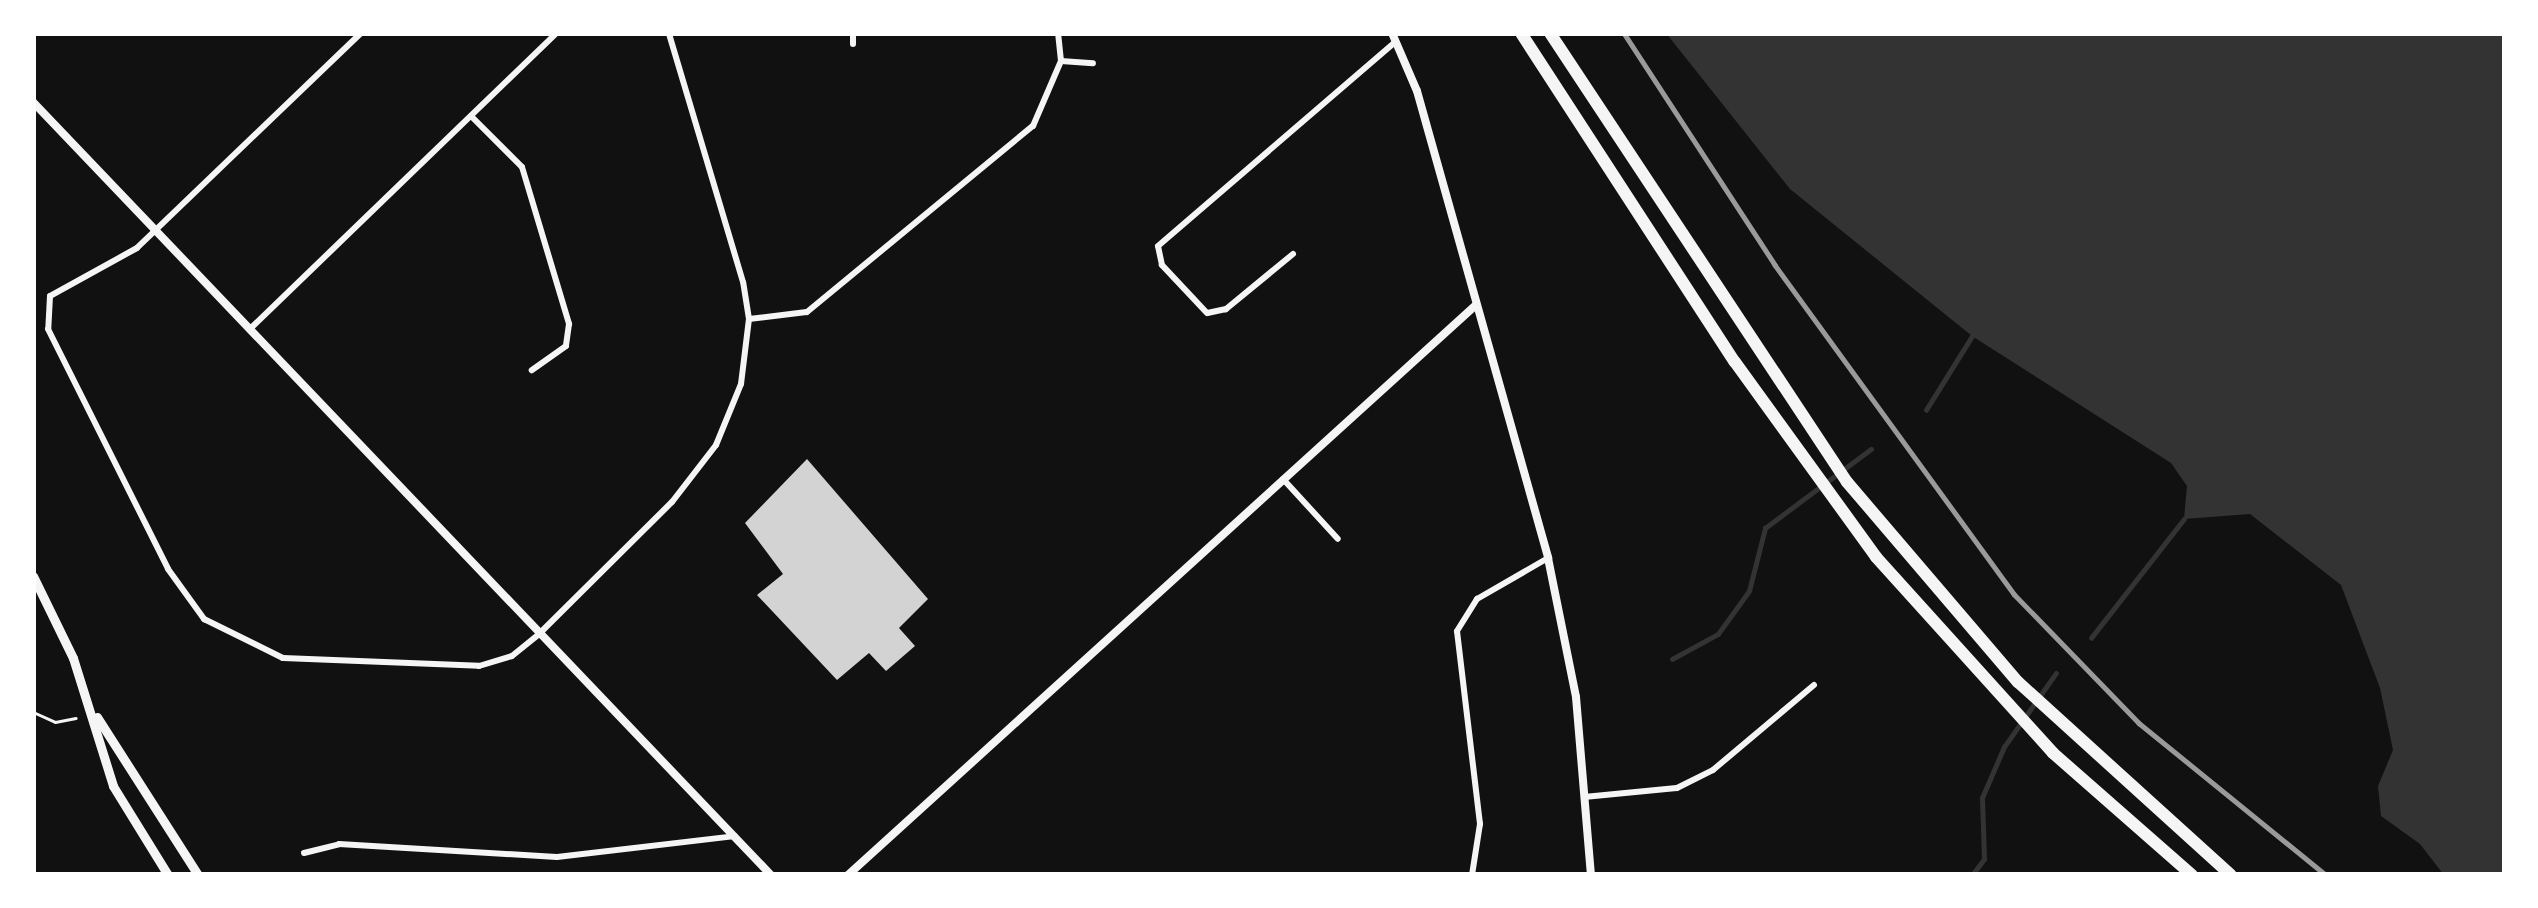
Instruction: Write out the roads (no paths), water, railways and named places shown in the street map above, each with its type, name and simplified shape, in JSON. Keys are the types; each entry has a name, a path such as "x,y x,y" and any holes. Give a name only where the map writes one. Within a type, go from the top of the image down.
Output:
{"highway":[{"path":"1521,33 1834,502 1979,678 2053,753 2192,875"},
{"path":"1550,33 1847,482 1997,660 2072,735 2231,875"}],"main road":[{"path":"33,576 94,713 198,875"},
{"path":"94,713 113,786 168,875"}],"street":[{"path":"361,33 156,231 109,269 50,296 46,317 83,410 136,493 168,568 204,619 245,645 314,662 479,666 512,656 540,633 701,470 741,384 749,320 669,33"},
{"path":"250,329 556,33"},
{"path":"853,33 853,44"},
{"path":"749,320 807,312 1033,126 1061,61 1058,33"},
{"path":"1293,254 1226,309 1207,313 1162,265 1158,246 1394,37 1548,558 1576,697 1591,875"},
{"path":"1061,61 1093,63"},
{"path":"33,102 772,875"},
{"path":"471,116 522,167 569,324 566,346 532,370"},
{"path":"848,875 1476,304"},
{"path":"1282,478 1338,539"},
{"path":"1472,875 1480,824 1457,631 1477,599 1548,558"},
{"path":"1584,797 1677,788 1713,770 1814,685"},
{"path":"304,854 339,844 556,857 735,836"}],"waterway":[{"path":"1926,410 1972,336"},
{"path":"1672,659 1718,634 1749,591 1765,528 1871,449"},
{"path":"2091,638 2184,519"},
{"path":"1972,875 1984,859 1982,798 2004,747 2056,673"}],"railway":[{"path":"1624,33 1775,265 2014,594 2139,723 2326,875"}]}
